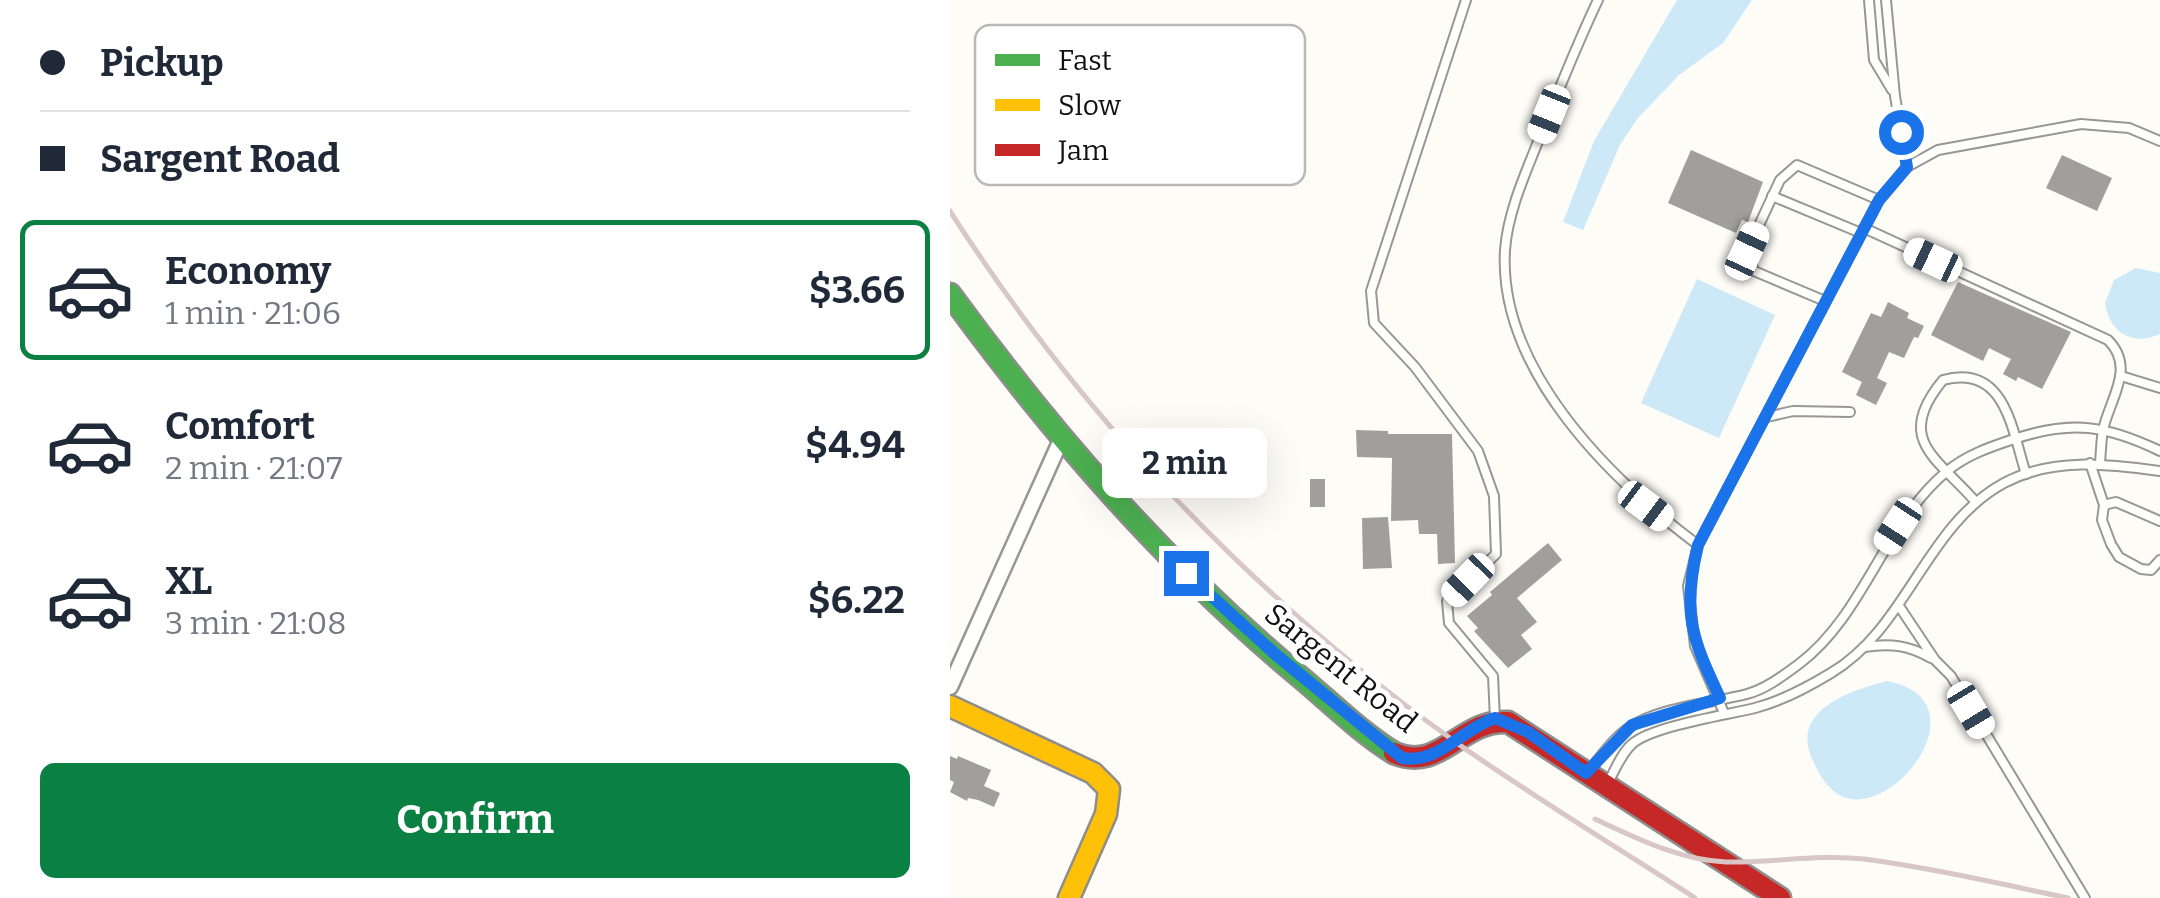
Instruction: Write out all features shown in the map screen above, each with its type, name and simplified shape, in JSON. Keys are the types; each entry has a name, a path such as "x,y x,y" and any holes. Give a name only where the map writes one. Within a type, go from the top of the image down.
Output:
{"street":[{"name":"Sargent Road","path":"950,294 1061,440 1208,596 1390,751 1416,761 1432,756 1495,718"},
{"path":"950,687 1061,440"},
{"path":"950,706 1094,773 1109,789 1106,814 1069,898"},
{"path":"1495,718 1528,732 1606,787 1780,898"}],"lane":[{"path":"1466,0 1371,291 1371,309 1374,323 1432,389 1478,451 1494,496 1496,554 1447,601 1449,623 1493,676 1495,718"},
{"path":"1598,0 1520,186 1505,249 1509,304 1541,382 1569,422 1646,506 1698,545"},
{"path":"1868,0 1874,60 1895,96"},
{"path":"1886,0 1895,96 1907,167"},
{"path":"1724,714 1695,646 1688,586 1698,545 1879,200 1907,167 1938,150 2080,124 2129,128 2160,141"},
{"path":"1825,302 1754,271 1747,251 1780,180 1797,165 1879,200"},
{"path":"1772,196 1862,230 2108,340 2123,364 2095,463 2104,505 2102,520 2119,557 2151,570 2160,560"},
{"path":"2121,376 2160,388"},
{"path":"1975,502 1926,448 1920,436 1922,414 1943,380 1970,377 2002,399 2026,474"},
{"path":"1767,417 1793,410 1850,412"},
{"path":"1586,773 1632,725 1720,698 1750,694 1803,661 1859,596 1911,507 1947,470 1980,450 2072,426 2104,429 2160,451"},
{"path":"1606,787 1635,741 1757,708 1836,671 1899,606 1936,546 1975,502 2040,468 2095,463 2160,471"},
{"path":"2104,505 2116,502 2160,522"},
{"path":"1899,606 1935,660 1951,676 2085,898"},
{"path":"1861,648 1881,644 1911,647 1935,660"}],"water":[{"path":"1677,0 1752,0 1723,43 1679,75 1637,119 1620,145 1583,230 1563,222 1594,141"},
{"path":"2136,268 2160,273 2160,334 2150,338 2131,338 2117,329 2105,303 2114,280"},
{"path":"1697,279 1775,315 1719,438 1641,403"},
{"path":"1887,681 1915,692 1929,710 1929,732 1921,755 1905,776 1884,791 1862,799 1841,796 1815,766 1808,744 1809,729 1826,706"}],"building":[{"path":"1691,150 1763,182 1748,222 1742,220 1736,233 1668,203"},
{"path":"2062,155 2112,178 2097,211 2046,188"},
{"path":"1958,282 2071,332 2042,389 2003,374 2011,359 1989,348 1983,361 1931,335"},
{"path":"1888,302 1924,326 1904,358 1889,352 1877,378 1887,383 1876,405 1856,395 1862,382 1842,372 1871,313 1881,317"},
{"path":"1356,430 1452,434 1455,563 1438,564 1437,534 1419,534 1418,520 1391,521 1392,458 1357,457"},
{"path":"1310,479 1325,479 1325,507 1310,507"},
{"path":"1388,517 1392,568 1363,569 1362,518"},
{"path":"1548,543 1562,560 1517,598 1537,622 1521,635 1532,649 1508,668 1474,631 1478,628 1467,616"},
{"path":"950,756 991,770 984,786 1000,793 994,807 978,800 967,801 950,792 954,782 950,780"}],"railway":[{"path":"950,211 1056,361 1176,500 1241,565 1380,686 1454,741 1695,898"},
{"path":"1595,819 1691,857 1726,862 1864,859 2068,898"}],"traffic: fast":[{"path":"950,294 1070,447 1157,543 1250,633 1394,753"}],"traffic: slow":[{"path":"950,706 1093,773 1109,789 1106,814 1069,898"}],"traffic: jam":[{"path":"1394,753 1425,756 1477,728 1508,722 1780,898"}],"route":[{"path":"1186,573 1275,654 1402,758 1416,761 1432,756 1495,718 1528,732 1586,773 1632,725 1720,698 1695,646 1688,586 1698,545 1879,200 1907,167 1901,132"}]}
